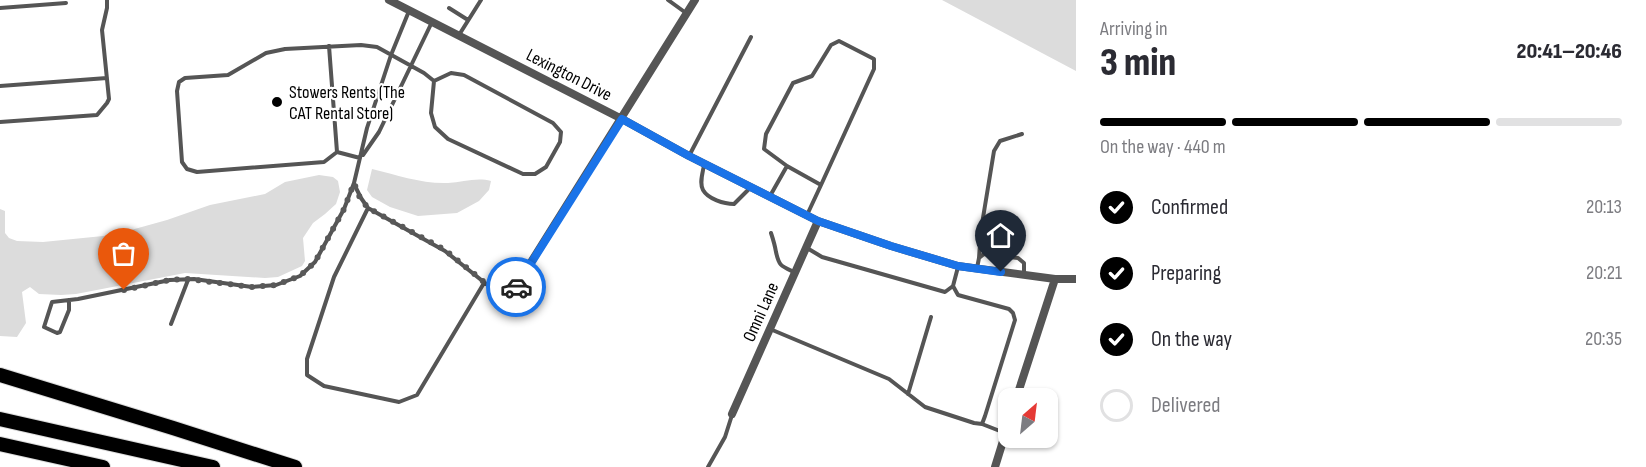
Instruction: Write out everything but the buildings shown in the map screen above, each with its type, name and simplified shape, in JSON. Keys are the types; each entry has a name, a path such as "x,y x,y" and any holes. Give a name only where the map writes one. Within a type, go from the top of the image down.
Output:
{"highway":[{"path":"0,375 295,467"},
{"path":"0,419 213,467"},
{"path":"0,444 103,467"}],"street":[{"name":"Lexington Drive","path":"389,0 818,221 958,266 1054,279 1076,279"},
{"path":"508,299 695,0"},
{"name":"Omni Lane","path":"732,414 818,221"},
{"path":"1019,388 1054,279"},
{"path":"994,467 1000,448"}],"lane":[{"path":"0,122 97,115 109,99 102,30 107,0"},
{"path":"459,36 482,0"},
{"path":"668,0 687,14"},
{"path":"0,8 66,3"},
{"path":"449,8 468,20"},
{"path":"69,300 69,310 60,332 57,333 44,327 52,302 170,280 188,279 252,287 276,285 300,276 315,262 344,209 354,183 368,128 391,55 410,10"},
{"path":"360,158 379,132 432,22"},
{"path":"689,156 751,37"},
{"path":"807,216 874,69 874,59 839,40 831,45 813,76 793,83 766,134 764,149 787,166 821,185"},
{"path":"337,152 324,162 197,172 187,169 182,162 177,91 179,82 185,78 228,75 266,53 361,45 377,47 434,81"},
{"path":"329,46 337,152"},
{"path":"451,73 464,75 553,123 561,132 560,142 546,167 535,174 523,174 448,139 435,127 431,113 434,81 451,73"},
{"path":"0,86 107,78"},
{"path":"977,268 994,151 1000,141 1022,134"},
{"path":"337,152 360,158"},
{"path":"705,164 703,190 710,197 726,204 734,204 751,187"},
{"path":"770,197 787,166"},
{"path":"354,183 360,198 368,208 445,250 484,283 508,299"},
{"path":"368,208 334,277 307,359 307,375 324,386 399,402 417,395 484,283"},
{"path":"771,233 777,260 782,267 795,273"},
{"path":"806,247 822,257 945,292 953,286 958,266"},
{"path":"979,258 984,254 1018,258 1023,263 1024,275"},
{"path":"171,324 188,279"},
{"path":"953,286 958,295 1009,309 1015,320 981,424"},
{"path":"908,394 931,317"},
{"path":"770,329 889,379 925,407 974,423 998,427"},
{"path":"708,467 725,437 732,414"}],"shaded area":[{"path":"942,0 1076,0 1076,71"},
{"path":"372,169 429,182 448,183 480,179 491,181 489,190 479,201 457,213 418,216 390,207 372,197 367,190"},
{"path":"319,175 333,177 338,181 340,192 336,204 313,223 303,238 305,261 302,266 278,277 185,273 76,294 39,294 30,287 22,292 26,323 17,337 0,336 0,209 5,211 5,233 9,238 17,241 43,242 113,235 210,205 265,194 285,182"}],"way so far":[{"path":"124,290 170,280 188,279 252,287 276,285 300,276 315,262 344,209 354,183 360,198 368,208 445,250 500,295 508,299 516,287"}],"place":[{"name":"Stowers Rents (The CAT Rental Store)","path":"277,102"}],"route":[{"path":"516,287 622,119 689,156 818,221 958,266 1001,272"}]}
